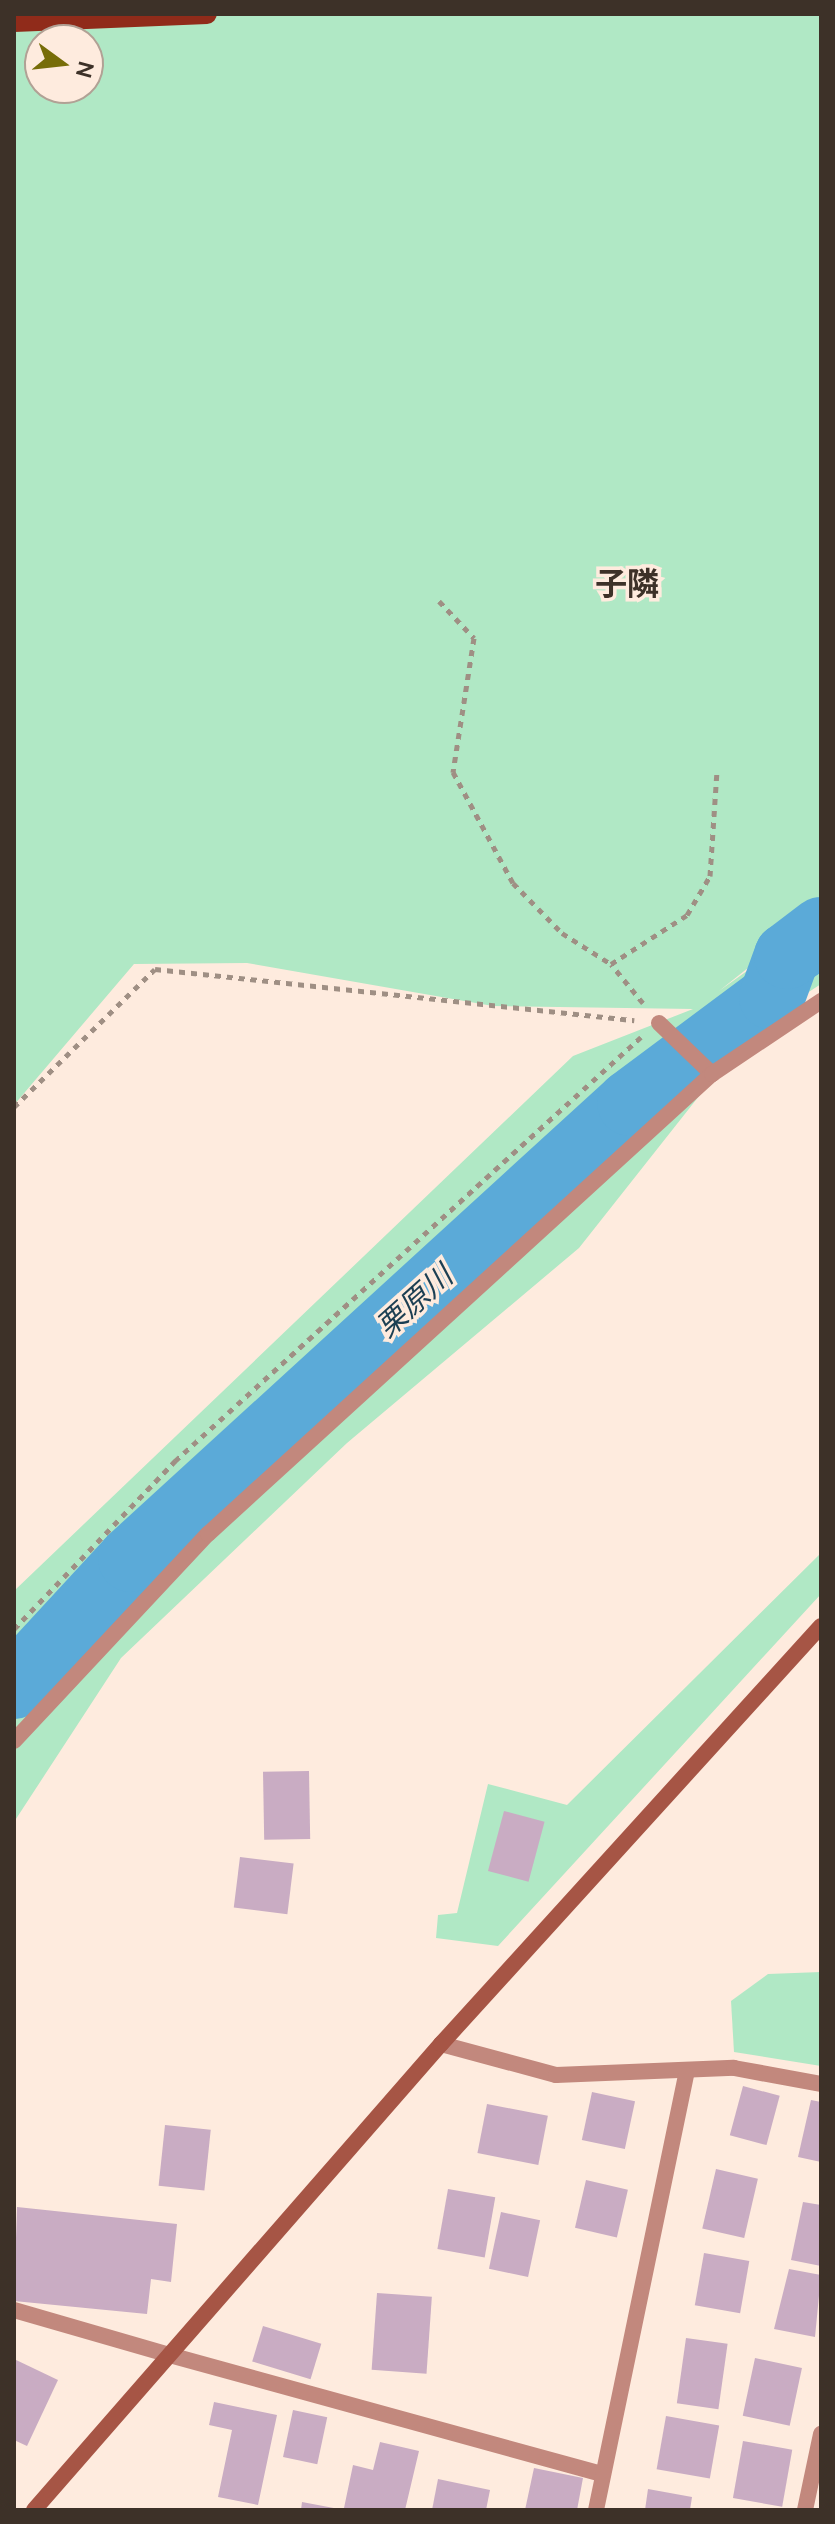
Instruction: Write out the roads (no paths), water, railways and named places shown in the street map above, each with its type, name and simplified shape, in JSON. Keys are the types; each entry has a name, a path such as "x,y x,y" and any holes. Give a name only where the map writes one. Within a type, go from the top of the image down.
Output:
{"main road":[{"path":"14,22 207,14"}],"street":[{"path":"14,1741 208,1534 708,1070 821,1001"},
{"path":"664,1028 708,1070"},
{"path":"34,2510 166,2354 441,2044 821,1626"},
{"path":"441,2044 556,2075 686,2075 734,2068 821,2084"},
{"path":"596,2510 686,2075"},
{"path":"14,2310 603,2474"},
{"path":"805,2510 821,2434"}],"waterway":[{"name":"栗原川","path":"14,1686 131,1559 630,1103 772,997 787,956 821,930"},
{"path":"772,997 821,965"}],"district":[{"name":"子隣","path":"627,583"}]}
